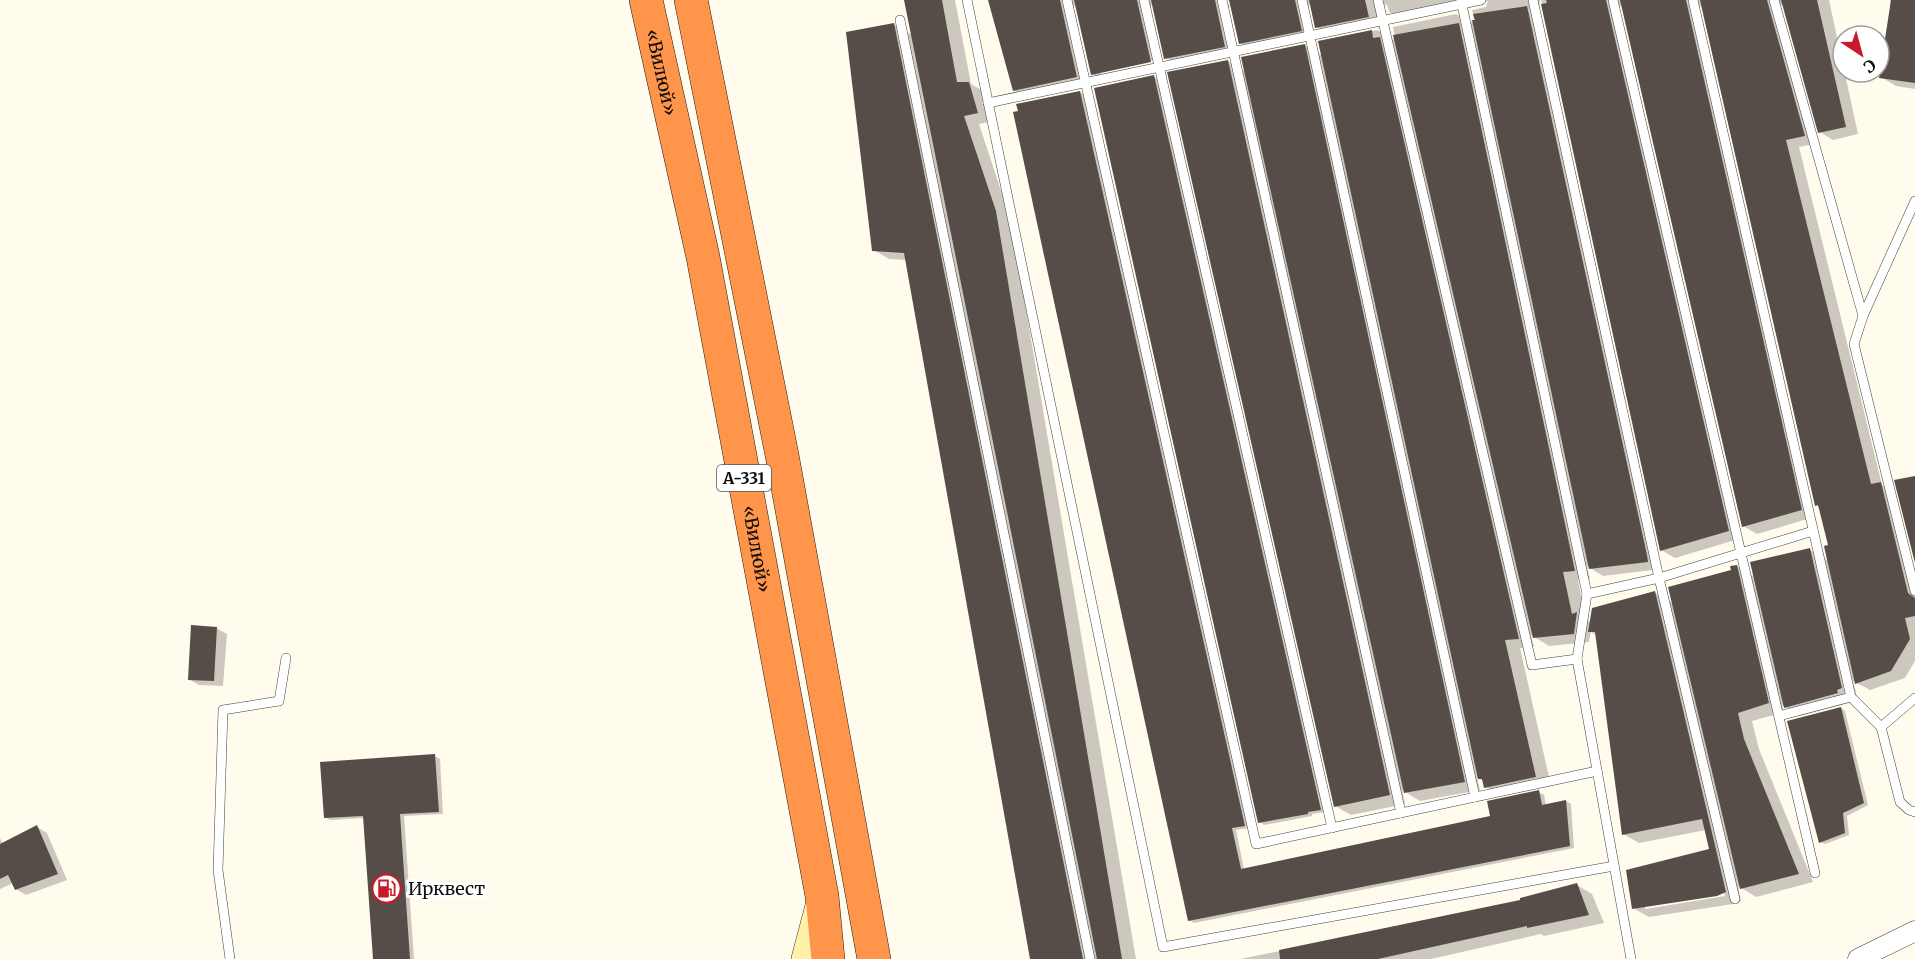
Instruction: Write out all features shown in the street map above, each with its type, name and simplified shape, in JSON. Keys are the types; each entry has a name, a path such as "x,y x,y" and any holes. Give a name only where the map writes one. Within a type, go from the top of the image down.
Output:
{"highway":[{"name":"«Вилюй»","path":"646,0 704,257 822,896 828,959"},
{"name":"А-331","path":"691,0 784,466 874,959"}],"main road":[{"path":"805,959 822,896"}],"street":[{"path":"868,921 885,959"},
{"path":"1858,959 1915,931"}],"lane":[{"path":"967,0 1163,947 1614,866"},
{"path":"1067,0 1256,844 1597,771"},
{"path":"1144,0 1332,828"},
{"path":"1222,0 1401,813"},
{"path":"1302,0 1475,797"},
{"path":"1378,0 1532,665 1577,659"},
{"path":"988,103 1382,21 1461,2 1481,0"},
{"path":"1533,0 1659,578 1736,899"},
{"path":"1613,0 1815,873"},
{"path":"1693,0 1851,697 1881,726 1900,802 1915,812"},
{"path":"1774,0 1863,316"},
{"path":"1461,2 1587,594 1577,659 1630,959"},
{"path":"900,20 1090,959"},
{"path":"1915,201 1863,316 1854,344 1915,591"},
{"path":"1587,594 1659,578 1813,531"},
{"path":"230,959 218,870 223,710 279,701 286,658"},
{"path":"1779,716 1851,697"},
{"path":"1881,726 1915,698"}],"building":[{"path":"904,0 942,0 957,82 969,82 978,113 964,116 996,211 1122,959 1097,959"},
{"path":"988,0 1060,0 1077,77 1013,91"},
{"path":"1074,0 1137,0 1151,62 1091,75"},
{"path":"1151,0 1215,0 1225,47 1164,59"},
{"path":"1229,0 1295,0 1302,31 1239,44"},
{"path":"1309,0 1365,0 1369,17 1315,28"},
{"path":"1546,0 1606,0 1729,531 1660,551 1541,4 1547,3"},
{"path":"1620,0 1686,0 1802,510 1742,527"},
{"path":"1700,0 1767,0 1805,136 1786,140 1871,484 1881,482 1908,593 1915,598 1915,616 1905,618 1910,639 1891,671 1855,684 1824,546 1828,545 1818,505 1815,506"},
{"path":"1781,0 1817,0 1831,61 1831,84 1836,84 1846,127 1818,133"},
{"path":"1891,0 1915,0 1915,83 1891,80 1891,24 1887,24"},
{"path":"1527,6 1648,562 1589,569 1472,20 1475,20 1473,14"},
{"path":"894,23 1083,959 1030,959 904,253 872,251 846,32"},
{"path":"1459,23 1575,571 1563,572 1572,614 1577,612 1574,634 1533,638 1393,35"},
{"path":"1372,30 1373,38 1380,37 1519,639 1505,640 1536,777 1484,788 1482,779 1478,779 1318,41"},
{"path":"1305,44 1465,782 1404,793 1241,57"},
{"path":"1228,60 1390,795 1334,807 1167,72"},
{"path":"1154,75 1321,810 1258,823 1094,88"},
{"path":"1080,91 1245,826 1232,828 1241,869 1490,816 1487,801 1539,790 1542,805 1566,800 1570,846 1188,921 1013,112 1018,111 1016,104"},
{"path":"1915,476 1915,563 1894,480"},
{"path":"1810,548 1842,688 1837,690 1838,693 1784,708 1750,562"},
{"path":"1737,565 1769,703 1738,713 1744,739 1799,874 1740,889 1668,587 1731,570 1730,566"},
{"path":"1655,591 1726,892 1717,896 1632,909 1626,870 1709,849 1702,819 1622,835 1595,632 1588,632 1592,608"},
{"path":"191,625 217,627 214,681 188,680"},
{"path":"1841,707 1864,803 1843,813 1845,833 1819,843 1787,721"},
{"name":"Ирквест","path":"435,754 439,812 400,814 410,959 373,959 363,816 324,818 320,762"},
{"path":"37,825 58,874 15,890 8,875 0,879 0,844"},
{"path":"1577,883 1589,915 1527,928 1527,926 1378,959 1280,959 1279,950 1520,900 1520,898"}],"place":[{"name":"Ирквест","path":"387,888"}]}
